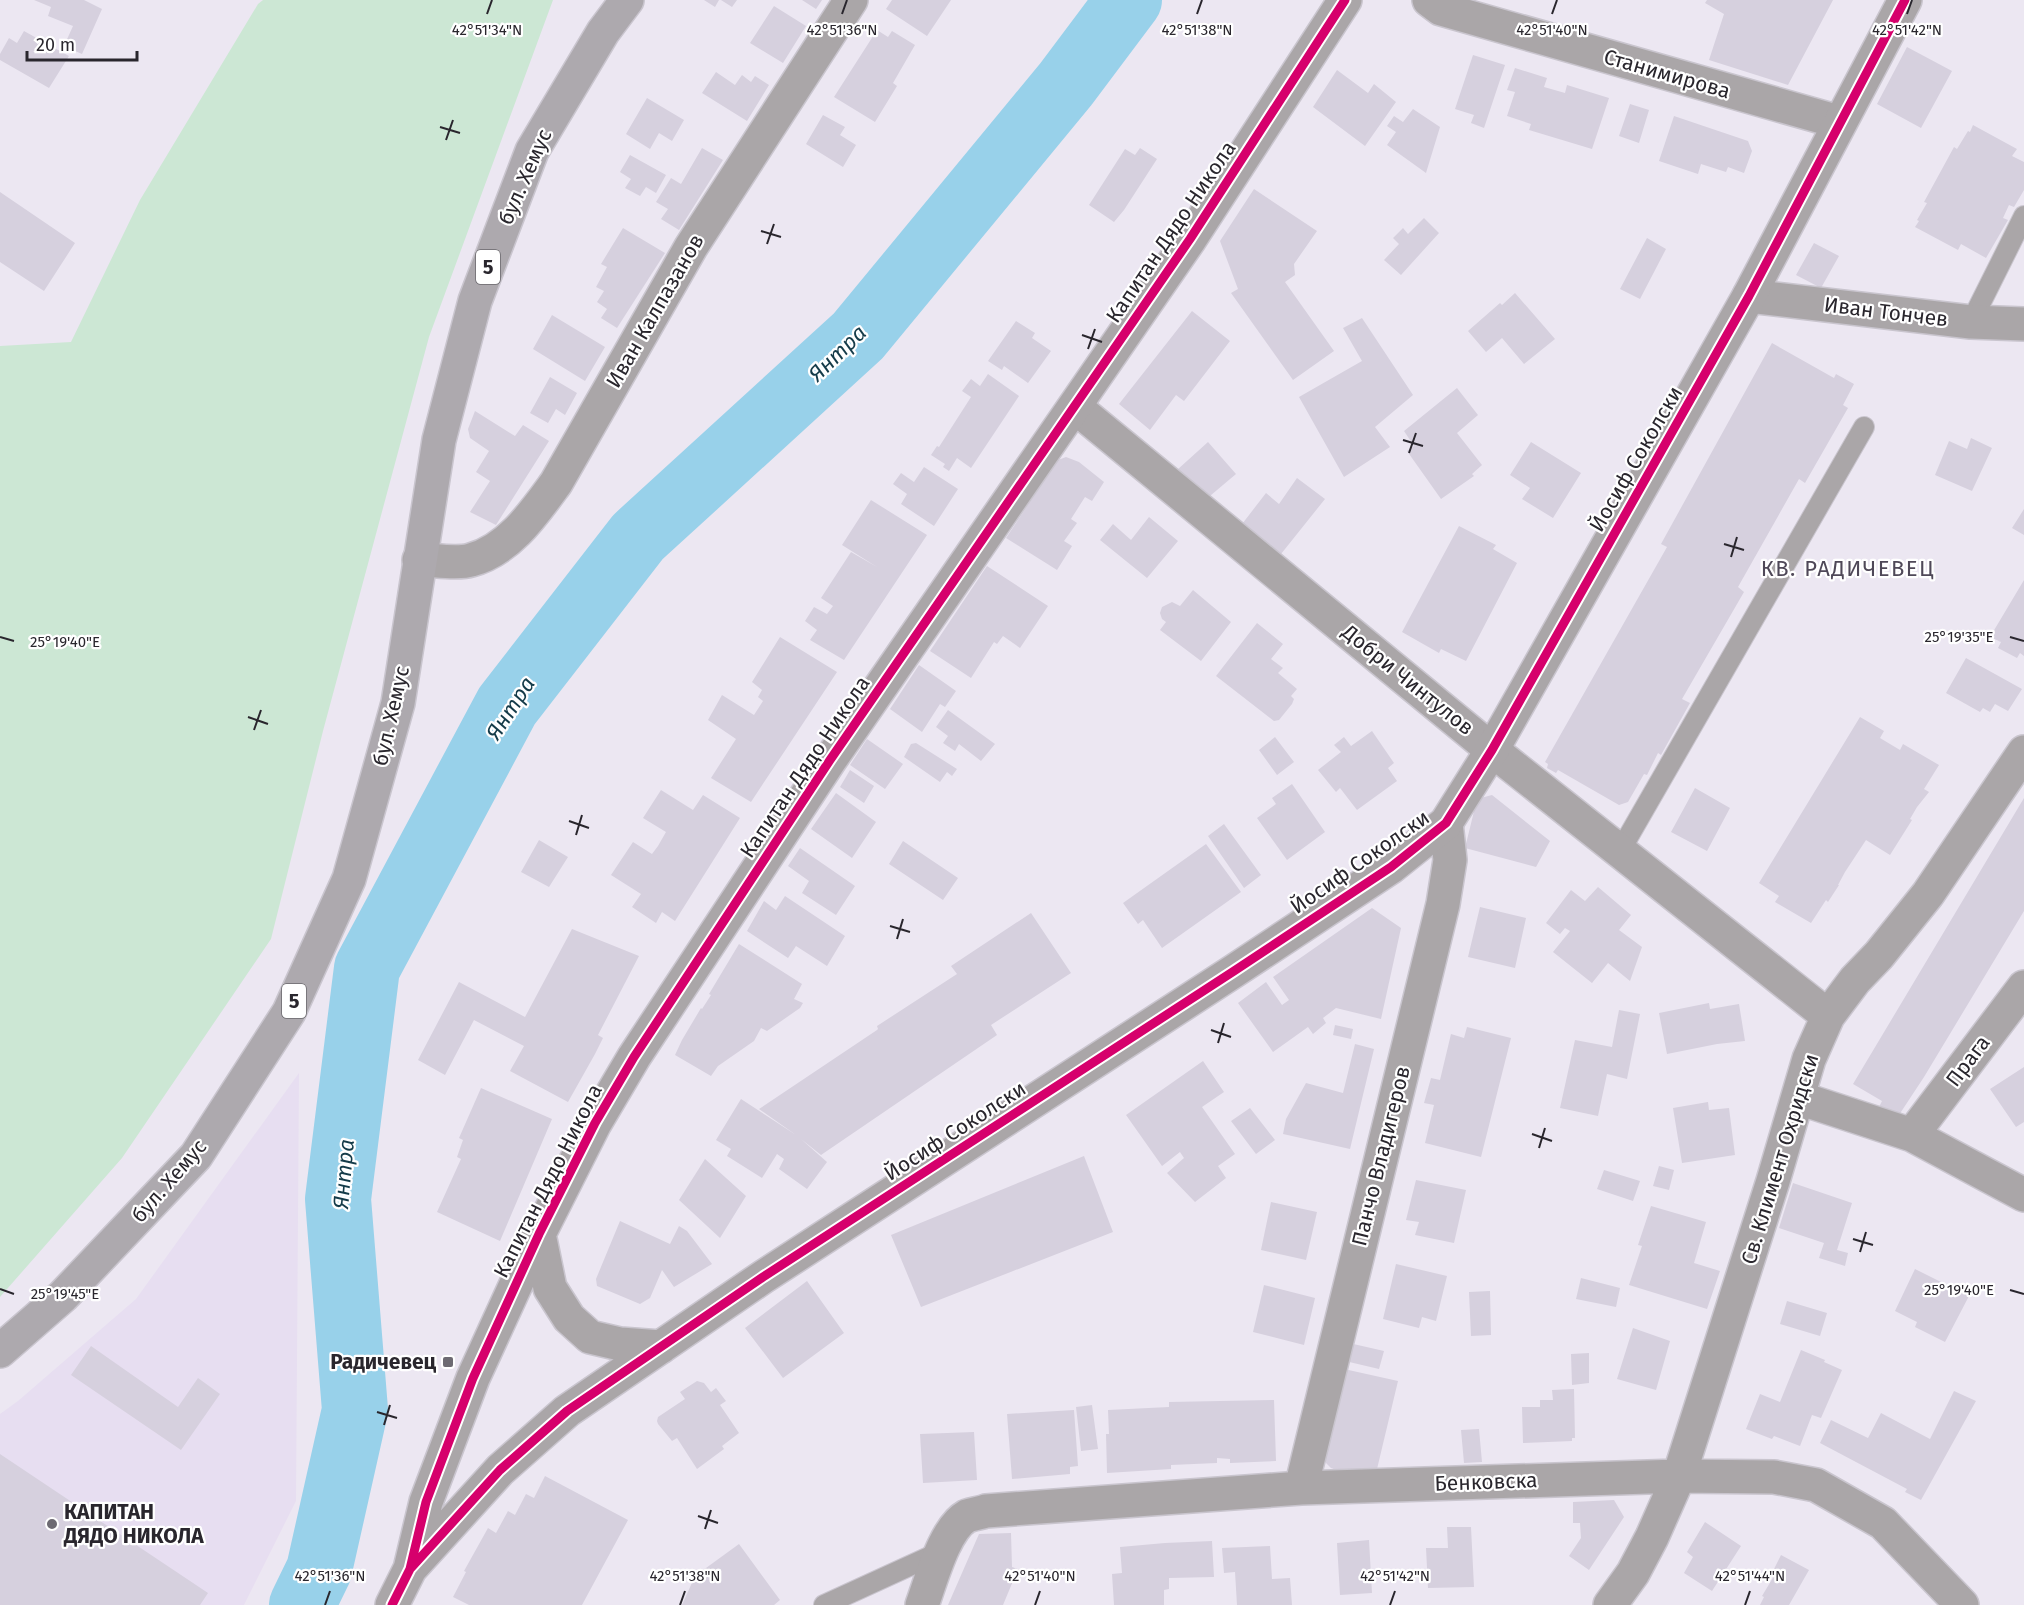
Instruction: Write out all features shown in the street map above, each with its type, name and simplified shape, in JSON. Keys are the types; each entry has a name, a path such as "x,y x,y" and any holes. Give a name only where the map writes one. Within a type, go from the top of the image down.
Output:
{"main road":[{"name":"бул. Хемус","path":"0,1351 63,1296 196,1156 289,1012 349,879 398,703 439,440 483,279 532,151 603,32 627,0"}],"street":[{"name":"Иван Калпазанов","path":"419,560 470,561 496,548 533,514 556,483 691,247 851,0"},
{"name":"Капитан Дядо Никола","path":"392,1605 410,1569 426,1502 473,1378 539,1234 595,1123 634,1057 830,760 1190,238 1345,0"},
{"name":"Станимирова","path":"1429,0 1441,9 1839,122"},
{"name":"Йосиф Соколски","path":"410,1569 500,1470 567,1411 763,1277 1224,978 1381,873 1446,824 1492,750 1749,296 1905,0"},
{"name":"Иван Тончев","path":"1749,296 1971,322 2024,324"},
{"name":"Добри Чинтулов","path":"1075,407 1492,750 1828,1016"},
{"name":"Св. Климент Охридски","path":"1610,1605 1633,1573 1679,1476 1799,1098 1809,1059 1828,1016 1855,980 1879,955 1928,894 2024,752"},
{"name":"Панчо Владигеров","path":"1301,1488 1443,904 1450,860 1446,824"},
{"name":"Прага","path":"1912,1135 2024,987"},
{"path":"1799,1098 1912,1135 2024,1195"},
{"path":"539,1234 550,1288 569,1318 590,1337 620,1344 661,1347"},
{"name":"Бенковска","path":"942,1551 951,1532 966,1517 986,1511 1301,1488 1679,1476 1774,1477 1816,1485 1883,1522 1962,1605"},
{"path":"922,1605 942,1551"}],"lane":[{"path":"1971,322 2024,216"},
{"path":"1620,851 1864,427"},
{"path":"824,1605 942,1551"}],"shaded area":[{"path":"299,1073 296,1501 244,1605 0,1605 0,1414 136,1299"}],"green space":[{"path":"263,0 553,0 429,337 323,731 271,939 122,1158 0,1297 0,346 71,342 140,200 258,4"}],"building":[{"path":"34,0 84,0 102,9 82,54 64,46 73,26 48,16 51,7"},
{"path":"704,0 719,0 715,7"},
{"path":"721,0 737,0 732,7"},
{"path":"802,0 822,0 816,9"},
{"path":"892,0 951,0 927,36 886,9"},
{"path":"1707,0 1833,0 1788,85 1709,60 1724,14 1705,3"},
{"path":"774,6 806,26 783,63 750,43"},
{"path":"877,30 888,37 892,31 915,45 893,83 897,86 875,122 834,97"},
{"path":"24,31 69,56 49,88 0,60 0,54 9,38 17,43"},
{"path":"1907,47 1952,71 1921,128 1877,104"},
{"path":"1473,55 1505,65 1484,128 1471,123 1474,115 1455,109"},
{"path":"1515,68 1547,78 1544,87 1565,93 1567,85 1609,98 1592,149 1529,130 1531,124 1507,116 1515,92 1507,90"},
{"path":"1337,70 1368,93 1374,84 1396,102 1365,146 1313,107"},
{"path":"716,72 735,85 742,75 751,82 755,76 769,85 747,121 702,93"},
{"path":"647,98 684,120 672,141 659,133 650,149 626,134"},
{"path":"1630,104 1649,110 1639,143 1619,136"},
{"path":"1413,109 1440,127 1426,173 1387,145 1396,132 1387,126 1394,116 1403,122"},
{"path":"823,115 845,127 840,135 856,145 843,167 806,144"},
{"path":"1674,116 1748,141 1752,151 1744,173 1728,167 1726,172 1701,164 1698,174 1659,161"},
{"path":"1973,125 2017,149 2012,156 2024,162 2024,190 2014,207 2009,205 2003,218 2008,220 1986,258 1961,244 1958,250 1915,227 1927,203 1924,202 1954,147 1957,149"},
{"path":"702,148 723,160 679,230 661,219 668,209 656,202 671,178 681,184"},
{"path":"1140,148 1157,159 1114,222 1089,205 1125,149 1135,155"},
{"path":"630,155 666,175 656,193 646,187 640,196 625,188 631,179 620,172"},
{"path":"1254,189 1317,231 1294,264 1295,275 1285,282 1334,351 1293,380 1231,293 1238,289 1220,241"},
{"path":"0,192 75,243 44,291 0,262"},
{"path":"1424,218 1439,233 1401,275 1384,260 1399,244 1393,238 1403,228 1408,234"},
{"path":"623,228 665,253 617,328 601,318 607,309 597,302 604,291 596,287 607,267 601,264"},
{"path":"1647,238 1666,249 1640,299 1620,289"},
{"path":"1814,243 1839,256 1821,288 1796,275"},
{"path":"1515,293 1555,339 1524,364 1502,338 1486,352 1468,331"},
{"path":"1192,311 1230,341 1184,401 1176,395 1150,430 1119,404"},
{"path":"552,315 605,347 585,381 533,349"},
{"path":"1362,318 1413,395 1375,427 1390,447 1344,477 1299,397 1362,361 1343,328"},
{"path":"1016,321 1035,333 1032,338 1051,351 1028,383 1004,366 1002,370 988,361"},
{"path":"1772,343 1834,378 1836,374 1854,384 1843,405 1848,408 1805,483 1799,479 1738,587 1744,592 1682,699 1690,703 1661,755 1658,753 1647,775 1644,774 1628,802 1619,805 1558,770 1556,773 1547,768 1548,764 1545,762 1667,547 1661,544"},
{"path":"988,374 1019,396 971,468 957,458 949,471 943,467 945,464 931,455 937,446 939,447 971,397 962,391 971,379 980,386"},
{"path":"550,377 577,393 565,415 556,409 548,423 530,413"},
{"path":"1457,388 1478,415 1457,433 1482,465 1472,474 1474,476 1441,499 1407,451 1414,446 1404,431"},
{"path":"475,411 515,436 523,425 549,441 496,525 470,512 490,481 476,472 489,451 470,438 468,429"},
{"path":"1971,438 1992,448 1972,491 1935,475 1949,441 1967,449"},
{"path":"1208,442 1236,474 1204,501 1177,470"},
{"path":"1531,442 1581,473 1553,518 1522,499 1530,488 1510,475"},
{"path":"1066,457 1079,462 1104,482 1092,501 1085,497 1071,519 1077,523 1064,541 1072,546 1057,570 1006,538 1055,464"},
{"path":"924,467 958,489 934,526 901,504 907,494 893,484 901,473 914,482"},
{"path":"1297,478 1325,499 1277,559 1239,528 1266,493 1279,504"},
{"path":"871,500 927,535 844,660 810,640 817,630 805,621 814,607 827,614 833,606 821,598 851,552 877,567 842,545"},
{"path":"2024,509 2024,535 2012,528"},
{"path":"1149,517 1178,541 1147,578 1100,540 1113,524 1131,540"},
{"path":"1459,526 1496,545 1493,549 1517,563 1466,661 1441,649 1439,653 1402,632"},
{"path":"987,566 1048,606 1020,648 1003,636 997,644 994,642 971,678 930,651"},
{"path":"2024,580 2024,656 2020,653 2017,658 1998,648 2001,642 1990,637"},
{"path":"1193,590 1231,622 1201,661 1160,630 1166,622 1160,613 1162,607 1172,602 1180,606"},
{"path":"1257,623 1283,644 1271,659 1283,668 1278,673 1297,689 1291,696 1294,699 1292,704 1279,720 1274,721 1216,676"},
{"path":"780,637 837,672 751,802 711,778 736,739 708,720 722,695 754,715 763,701 758,697 762,690 752,682"},
{"path":"1966,658 2022,689 2008,711 1995,704 1990,712 1983,708 1980,712 1946,693"},
{"path":"919,665 956,691 945,707 940,704 922,732 890,709"},
{"path":"948,710 995,744 981,761 959,744 955,751 943,743 948,736 936,727"},
{"path":"1860,717 1884,731 1880,738 1900,750 1903,744 1939,765 1924,789 1929,792 1917,807 1910,819 1912,820 1890,855 1866,840 1828,902 1826,900 1811,923 1775,902 1779,896 1759,883"},
{"path":"1372,731 1394,763 1388,768 1397,781 1357,810 1340,788 1336,792 1318,770 1341,752 1334,745 1344,737 1351,746"},
{"path":"1275,737 1294,762 1277,775 1259,750"},
{"path":"867,739 903,764 885,789 850,765"},
{"path":"916,743 957,769 952,776 947,772 940,782 904,757 911,744"},
{"path":"850,770 874,786 864,803 840,787"},
{"path":"1292,784 1325,832 1287,860 1257,818 1276,804 1272,798"},
{"path":"1695,788 1730,808 1707,851 1671,832"},
{"path":"661,790 693,810 703,795 740,818 675,921 662,912 656,923 632,907 641,894 611,875 633,842 652,854 658,846 666,832 643,818"},
{"path":"836,793 876,822 852,858 811,829"},
{"path":"1492,795 1550,841 1536,867 1465,848 1477,799"},
{"path":"2024,798 2024,911 1897,1118 1879,1107 1882,1101 1853,1084"},
{"path":"1224,824 1261,875 1244,888 1208,836"},
{"path":"539,840 568,857 549,887 521,872"},
{"path":"903,841 958,878 943,900 889,864"},
{"path":"1206,844 1241,892 1162,948 1143,920 1138,924 1123,903"},
{"path":"800,848 855,886 836,915 802,893 809,881 788,866"},
{"path":"1598,887 1631,915 1619,930 1642,947 1630,981 1608,963 1592,983 1553,952 1570,931 1565,928 1560,934 1546,923 1571,890 1585,901"},
{"path":"785,896 845,936 827,966 796,946 788,958 747,931 764,901 776,910"},
{"path":"1480,907 1526,918 1515,968 1468,957"},
{"path":"1372,908 1401,928 1381,1019 1336,1008 1323,1018 1326,1023 1313,1034 1308,1027 1273,1052 1238,1003 1266,982 1282,1005 1289,1000 1273,977"},
{"path":"1031,913 1071,973 991,1025 997,1035 821,1155 801,1139 827,1162 807,1189 779,1169 784,1159 777,1154 762,1178 727,1156 731,1149 716,1140 741,1099 796,1135 759,1109 877,1030 877,1026 957,974 951,966"},
{"path":"572,929 639,956 598,1035 603,1038 568,1102 510,1071 524,1046 474,1020 445,1075 418,1060 459,982 525,1017"},
{"path":"739,944 802,984 794,999 803,1003 800,1008 767,1031 761,1028 754,1041 718,1066 711,1076 675,1055"},
{"path":"1709,1003 1710,1009 1739,1004 1745,1041 1667,1054 1659,1013"},
{"path":"1619,1010 1640,1014 1627,1079 1607,1074 1598,1116 1560,1108 1575,1040 1612,1047"},
{"path":"1335,1025 1353,1029 1351,1039 1333,1035"},
{"path":"1467,1027 1511,1038 1481,1157 1425,1143 1434,1105 1424,1103 1431,1078 1440,1080 1451,1034 1464,1038"},
{"path":"1355,1044 1374,1049 1350,1149 1283,1134 1286,1119 1306,1083 1343,1093"},
{"path":"1203,1061 1224,1092 1202,1107 1235,1154 1218,1166 1226,1178 1195,1202 1167,1173 1184,1158 1180,1152 1162,1166 1126,1115"},
{"path":"2024,1067 2024,1122 2016,1127 1990,1089"},
{"path":"481,1088 552,1119 500,1241 437,1212 461,1159 457,1157 463,1140 459,1138"},
{"path":"1708,1102 1709,1110 1729,1108 1735,1155 1682,1163 1673,1108"},
{"path":"1250,1108 1275,1140 1256,1154 1231,1121"},
{"path":"1084,1156 1113,1232 921,1307 891,1235"},
{"path":"705,1159 746,1196 720,1238 679,1200"},
{"path":"1659,1166 1674,1170 1669,1190 1653,1186"},
{"path":"1604,1170 1640,1181 1633,1201 1597,1189"},
{"path":"1416,1180 1466,1190 1454,1243 1415,1235 1419,1222 1406,1220"},
{"path":"1793,1183 1852,1203 1837,1250 1848,1253 1845,1266 1819,1258 1824,1243 1779,1228"},
{"path":"1271,1202 1317,1212 1306,1260 1261,1250"},
{"path":"1651,1206 1706,1222 1694,1263 1720,1271 1707,1309 1629,1285 1642,1246 1638,1245"},
{"path":"620,1221 670,1244 679,1226 687,1231 712,1264 674,1287 662,1270 650,1298 640,1304 597,1286 596,1279"},
{"path":"1396,1264 1447,1276 1436,1321 1422,1317 1419,1328 1383,1319"},
{"path":"1915,1269 1969,1296 1945,1342 1915,1327 1917,1322 1895,1311"},
{"path":"1581,1278 1620,1288 1616,1307 1576,1299"},
{"path":"807,1281 844,1333 783,1378 745,1328"},
{"path":"1264,1285 1315,1298 1304,1345 1253,1332"},
{"path":"1490,1291 1491,1335 1471,1336 1469,1292"},
{"path":"1787,1301 1827,1313 1820,1336 1780,1324"},
{"path":"1633,1328 1670,1341 1656,1390 1617,1379"},
{"path":"1349,1343 1384,1351 1379,1369 1345,1361"},
{"path":"91,1346 178,1407 198,1378 220,1394 181,1450 71,1375"},
{"path":"1801,1350 1842,1370 1821,1418 1812,1415 1800,1446 1746,1429 1760,1394 1780,1402"},
{"path":"1589,1353 1589,1383 1572,1385 1571,1354"},
{"path":"1344,1369 1398,1381 1377,1469 1339,1471 1326,1463 1324,1454"},
{"path":"697,1381 704,1383 711,1392 716,1388 726,1401 720,1405 739,1433 722,1446 724,1449 697,1469 677,1438 672,1441 657,1421 658,1417 685,1399 680,1392"},
{"path":"1574,1389 1575,1438 1572,1438 1572,1441 1523,1443 1522,1407 1540,1407 1540,1400 1553,1400 1552,1390"},
{"path":"1954,1391 1976,1401 1921,1500 1905,1492 1907,1489 1820,1443 1831,1420 1868,1438 1881,1413 1930,1439"},
{"path":"1274,1400 1276,1461 1230,1463 1230,1459 1217,1458 1217,1463 1171,1465 1171,1469 1107,1473 1108,1410 1169,1407 1169,1402"},
{"path":"1092,1405 1098,1449 1081,1451 1076,1407"},
{"path":"1074,1410 1078,1466 1070,1467 1070,1474 1012,1479 1007,1414"},
{"path":"1479,1429 1482,1462 1464,1463 1461,1430"},
{"path":"974,1432 977,1480 923,1483 920,1434"},
{"name":"КАПИТАН ДЯДО НИКОЛА","path":"0,1454 208,1593 200,1605 0,1605"},
{"path":"545,1476 628,1520 582,1605 469,1605 453,1597 466,1572 464,1571 488,1528 496,1533 508,1511 515,1515 526,1494 534,1498"},
{"path":"1614,1500 1624,1517 1589,1570 1569,1556 1581,1538 1580,1523 1573,1523 1573,1502"},
{"path":"1705,1522 1741,1546 1712,1591 1684,1573 1693,1557 1687,1552"},
{"path":"1447,1527 1471,1527 1474,1587 1428,1588 1426,1548 1448,1548"},
{"path":"1011,1533 1012,1567 1020,1570 1003,1605 948,1605 979,1534"},
{"path":"1369,1540 1372,1593 1340,1595 1337,1543"},
{"path":"1212,1541 1214,1577 1169,1578 1169,1589 1164,1590 1164,1605 1114,1605 1112,1574 1122,1573 1120,1547"},
{"path":"739,1544 780,1600 774,1605 682,1605 695,1576"},
{"path":"1270,1546 1272,1579 1290,1578 1292,1605 1237,1605 1235,1572 1224,1573 1222,1548"},
{"path":"1781,1555 1809,1570 1789,1605 1760,1605 1764,1597 1762,1596 1774,1576 1771,1575"}],"waterway":[{"name":"Янтра","path":"302,1605 319,1570 355,1410 338,1199 367,968 507,706 638,537 858,336 1066,84 1129,0"}],"cycle path":[{"path":"392,1605 410,1569 426,1502 473,1378 539,1234 595,1123 634,1057 830,760 1190,239 1345,0"},
{"path":"410,1569 500,1470 567,1411 763,1277 1391,867 1446,823 1492,750 1749,296 1905,0"}],"place":[{"name":"Радичевец","path":"448,1362"},
{"name":"КАПИТАН ДЯДО НИКОЛА","path":"52,1524"}],"district":[{"name":"КВ. РАДИЧЕВЕЦ","path":"1848,568"}]}
